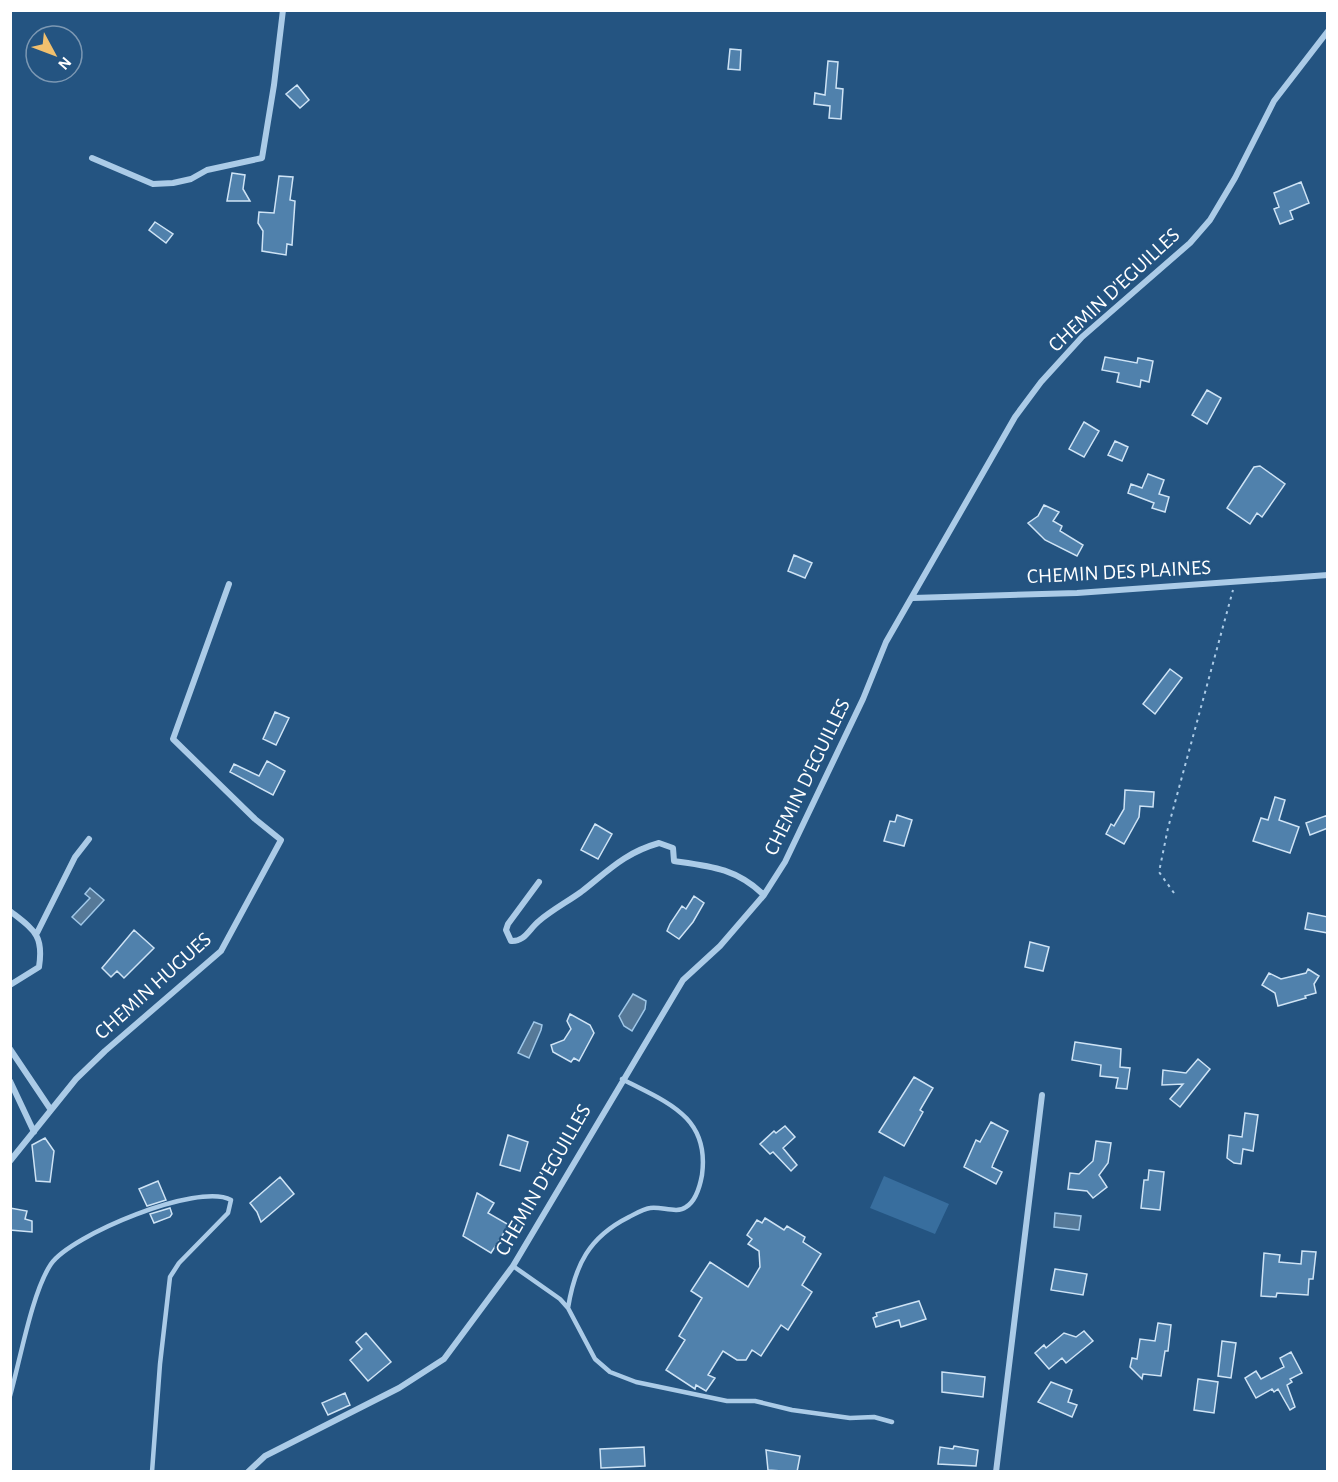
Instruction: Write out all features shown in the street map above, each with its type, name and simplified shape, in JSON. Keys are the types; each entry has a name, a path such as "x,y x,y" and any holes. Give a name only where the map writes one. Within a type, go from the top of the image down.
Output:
{"street":[{"path":"92,158 153,184 182,181 207,170 262,158 283,10"},
{"name":"CHEMIN D'EGUILLES","path":"248,1472 266,1456 399,1388 444,1359 513,1266 622,1079 683,980 720,946 764,895 811,812 886,642 913,598 937,549 1015,417 1041,382 1082,337 1190,243 1210,220 1235,178 1274,101 1328,31"},
{"name":"CHEMIN DES PLAINES","path":"913,598 1077,593 1328,575"},
{"name":"CHEMIN HUGUES","path":"10,1161 51,1110 105,1051 221,951 281,840 255,819 173,739 229,584"},
{"path":"37,933 75,857 89,839"},
{"path":"539,882 508,924 506,930 511,941 518,942 525,937 533,926 581,891 605,870 659,843 673,848 674,861 720,867 764,895"},
{"path":"10,910 37,933 42,949 39,967 10,985"},
{"path":"10,1049 51,1110"},
{"path":"10,1081 34,1132"},
{"path":"996,1472 1042,1095"}],"lane":[{"path":"568,1308 580,1263 592,1243 636,1213 651,1208 681,1210 688,1207 701,1181 703,1151 692,1123 676,1109 622,1079"},
{"path":"10,1396 41,1284 52,1262 80,1242 167,1202 221,1195 231,1200 228,1213 179,1263 170,1277 160,1364 152,1472"},
{"path":"513,1266 551,1291 568,1308 595,1359 610,1372 636,1382 727,1401 755,1401 792,1410 850,1418 874,1417 892,1422"}],"path":[{"path":"1174,893 1159,872 1168,828 1235,582"}],"shaded area":[{"path":"90,888 104,900 81,925 72,917 90,898 85,894"},
{"path":"633,994 646,1001 645,1009 632,1031 624,1026 619,1016"},
{"path":"534,1022 542,1025 529,1058 518,1053"},
{"path":"884,1176 949,1204 935,1234 870,1208"},
{"path":"1055,1213 1081,1216 1079,1230 1054,1227"}],"building":[{"path":"730,49 741,50 740,70 728,69"},
{"path":"828,61 838,62 836,88 843,89 841,119 829,118 830,106 814,104 815,93 825,95"},
{"path":"297,85 309,100 300,108 286,94"},
{"path":"232,173 245,175 243,189 250,201 227,201"},
{"path":"279,176 293,177 290,200 295,201 292,245 287,244 286,255 262,251 263,231 258,223 259,212 274,213"},
{"path":"1301,182 1309,203 1290,211 1293,219 1280,224 1274,209 1279,207 1274,193"},
{"path":"155,222 173,234 166,243 149,230"},
{"path":"1105,357 1137,363 1138,358 1153,361 1149,382 1141,380 1140,387 1117,382 1119,373 1102,370"},
{"path":"1207,390 1221,398 1207,424 1192,415"},
{"path":"1084,422 1099,431 1084,457 1069,449"},
{"path":"1115,441 1128,447 1122,461 1108,455"},
{"path":"1260,466 1285,484 1262,517 1257,513 1250,524 1227,508 1254,467"},
{"path":"1148,474 1164,480 1159,494 1169,497 1165,512 1152,508 1154,503 1128,493 1131,484 1142,488"},
{"path":"1044,505 1059,512 1053,521 1062,526 1060,531 1083,545 1077,556 1045,540 1028,523 1038,516"},
{"path":"794,555 812,563 805,578 788,571"},
{"path":"1170,669 1182,678 1155,714 1143,704"},
{"path":"275,712 289,718 276,745 263,739"},
{"path":"267,761 285,771 273,795 230,772 234,764 259,776"},
{"path":"1125,790 1154,792 1153,807 1140,806 1139,817 1124,844 1106,834 1111,824 1114,826 1124,809"},
{"path":"1275,797 1285,800 1279,820 1299,827 1290,853 1253,841 1261,818 1268,820"},
{"path":"897,815 912,820 904,846 884,841 890,821 895,822"},
{"path":"1328,815 1328,828 1310,835 1306,823"},
{"path":"595,824 612,834 598,859 581,850"},
{"path":"694,896 704,903 693,922 679,939 667,931 682,906 686,909"},
{"path":"1308,913 1328,917 1328,933 1305,929"},
{"path":"134,930 154,948 124,978 117,971 111,977 102,968"},
{"path":"1030,942 1049,947 1043,971 1025,967"},
{"path":"1308,969 1319,976 1314,984 1316,993 1305,996 1306,998 1278,1006 1275,993 1262,985 1269,973 1281,979 1306,973"},
{"path":"570,1014 590,1025 594,1033 579,1061 574,1058 571,1062 553,1052 551,1045 564,1040 571,1029 567,1021"},
{"path":"1075,1042 1121,1049 1120,1067 1130,1068 1127,1089 1116,1088 1118,1078 1100,1076 1101,1065 1072,1060"},
{"path":"1198,1059 1210,1069 1180,1107 1170,1099 1183,1084 1162,1085 1163,1070 1186,1073"},
{"path":"914,1077 933,1088 904,1146 879,1132"},
{"path":"1245,1113 1258,1115 1253,1151 1243,1149 1241,1164 1234,1163 1227,1158 1229,1135 1242,1137"},
{"path":"991,1122 1008,1131 992,1167 1002,1172 996,1184 964,1167 976,1140 980,1142"},
{"path":"785,1126 795,1137 783,1148 797,1165 791,1171 773,1152 770,1154 760,1144 774,1131 776,1133"},
{"path":"508,1135 528,1142 520,1171 500,1165"},
{"path":"45,1138 54,1151 50,1182 36,1181 32,1145"},
{"path":"1096,1141 1111,1143 1108,1163 1099,1175 1107,1187 1093,1198 1087,1191 1068,1189 1070,1173 1079,1174 1093,1161"},
{"path":"1149,1170 1164,1172 1160,1210 1141,1208 1144,1180 1148,1180"},
{"path":"280,1177 294,1194 261,1222 250,1203"},
{"path":"158,1181 166,1200 147,1206 139,1189"},
{"path":"477,1193 494,1203 488,1213 509,1225 491,1253 463,1236"},
{"path":"10,1208 27,1211 25,1219 32,1221 32,1232 10,1230"},
{"path":"170,1208 172,1214 170,1217 154,1223 150,1214"},
{"path":"765,1218 784,1230 787,1226 805,1237 803,1242 821,1254 802,1285 812,1292 788,1330 781,1325 761,1356 752,1350 746,1360 737,1360 723,1351 708,1375 715,1378 706,1391 696,1385 695,1389 666,1370 685,1340 679,1336 702,1298 691,1291 710,1262 748,1287 760,1267 759,1251 748,1244 752,1239 747,1235 757,1220 762,1223"},
{"path":"1302,1251 1316,1252 1313,1279 1309,1279 1308,1295 1277,1293 1276,1297 1261,1296 1264,1253 1280,1255 1279,1262 1301,1264"},
{"path":"1055,1269 1087,1274 1083,1295 1051,1290"},
{"path":"919,1301 926,1319 901,1327 899,1320 876,1327 873,1318 877,1316 876,1313"},
{"path":"1158,1323 1171,1325 1168,1351 1165,1351 1161,1376 1143,1374 1142,1379 1130,1367 1132,1358 1137,1359 1140,1339 1155,1341"},
{"path":"1084,1331 1093,1341 1066,1363 1062,1358 1049,1369 1035,1353 1044,1345 1046,1348 1064,1333 1076,1337"},
{"path":"366,1333 391,1362 368,1381 350,1360 362,1349 356,1342"},
{"path":"1222,1341 1236,1343 1231,1378 1218,1376"},
{"path":"1291,1352 1302,1373 1290,1379 1292,1382 1287,1385 1295,1407 1290,1410 1278,1389 1274,1392 1272,1389 1256,1398 1245,1378 1256,1371 1261,1379 1284,1367 1280,1358"},
{"path":"942,1372 985,1377 983,1397 942,1392"},
{"path":"1198,1379 1218,1382 1214,1413 1194,1410"},
{"path":"1051,1382 1072,1390 1068,1402 1077,1405 1072,1417 1038,1402"},
{"path":"345,1393 350,1405 328,1415 322,1403"},
{"path":"954,1446 978,1450 976,1466 938,1464 940,1447 953,1449"},
{"path":"644,1447 645,1466 601,1468 600,1449"},
{"path":"766,1450 800,1456 797,1472 768,1470"}]}
